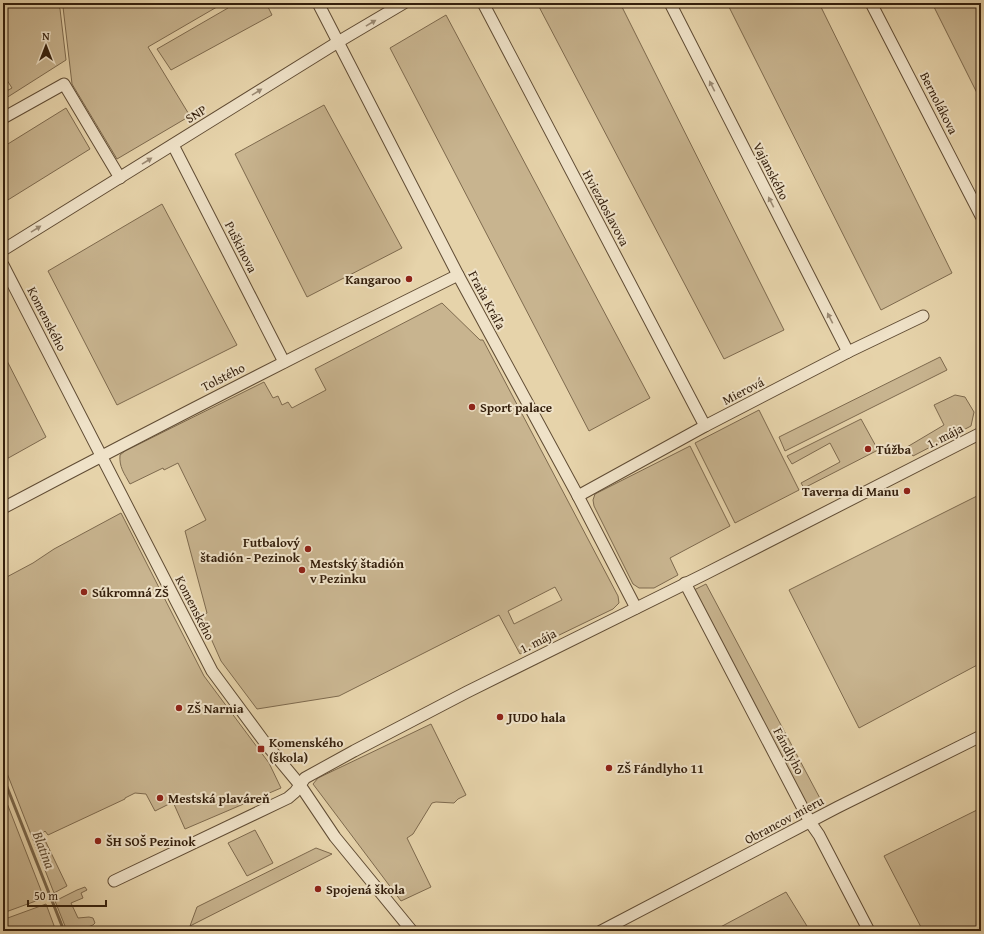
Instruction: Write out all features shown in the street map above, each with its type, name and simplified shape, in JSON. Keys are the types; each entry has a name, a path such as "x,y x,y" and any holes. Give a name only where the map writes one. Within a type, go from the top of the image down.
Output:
{"street":[{"name":"Fraňa Kráľa","path":"318,3 458,275 578,496 636,608"},
{"name":"SNP","path":"3,250 338,42 404,3"},
{"name":"Hviezdoslavova","path":"483,3 705,426"},
{"name":"Vajanského","path":"670,3 848,352"},
{"name":"Bernolákova","path":"871,3 981,216"},
{"path":"3,118 64,84 120,178"},
{"name":"Puškinova","path":"173,144 284,362"},
{"name":"Komenského","path":"3,265 212,671 300,785 335,837 412,931"},
{"name":"Tolstého","path":"3,508 284,362 458,275"},
{"name":"Mierová","path":"578,496 705,426 848,352 923,316"},
{"name":"1. mája","path":"114,881 288,798 295,792 305,778 354,751 981,433"},
{"name":"Fándlyho","path":"685,583 810,822 819,835 869,931"},
{"name":"Obrancov mieru","path":"601,931 810,822 981,736"}],"shaded area":[{"path":"3,3 57,3 60,9 66,60 3,100 3,93 12,88 3,74"},
{"path":"61,3 222,3 148,47 190,116 117,159 72,84 63,7"},
{"path":"225,3 266,3 272,15 171,70 157,49 228,8"},
{"path":"537,3 620,3 784,330 724,359"},
{"path":"727,3 819,3 952,273 881,310"},
{"path":"932,3 981,3 981,101"},
{"path":"446,15 650,398 589,431 390,48"},
{"path":"324,105 402,248 307,297 235,154"},
{"path":"66,108 90,149 3,203 3,147"},
{"path":"162,204 237,345 117,405 48,271"},
{"path":"442,303 480,340 483,340 618,596 619,603 613,609 520,654 499,615 339,696 257,709 221,661 201,616 207,613 185,531 206,520 178,463 164,470 163,468 130,484 121,467 120,455 125,451 264,382 273,398 278,396 282,405 288,402 292,408 326,390 315,369","holes":["555,587 562,600 514,624 508,611"]},
{"path":"3,353 46,437 3,461"},
{"path":"940,357 947,370 785,451 779,437"},
{"path":"955,395 965,397 974,412 971,426 913,456 907,447 944,425 934,405"},
{"path":"759,410 799,490 735,523 695,443"},
{"path":"861,419 878,450 804,488 801,483 840,462 830,443 792,464 787,456"},
{"path":"690,446 730,526 670,558 678,575 654,588 639,588 633,584 594,506 593,500 595,494"},
{"path":"981,494 981,663 859,728 789,590"},
{"path":"121,513 204,676 269,763 281,788 185,829 173,802 155,811 146,794 135,793 48,835 45,831 42,834 67,886 54,893 3,763 3,579 33,563 54,549"},
{"path":"706,584 823,804 810,811 694,590"},
{"path":"431,724 466,795 454,803 432,803 413,834 407,838 431,887 401,901 313,784 318,778"},
{"path":"3,793 44,898 3,913"},
{"path":"981,808 981,931 923,931 884,856"},
{"path":"255,830 273,863 247,876 228,843"},
{"path":"316,848 332,854 190,926 197,907"},
{"path":"85,887 87,890 81,893 83,898 71,903 78,918 93,918 95,923 83,929 84,931 67,931 55,901"},
{"path":"786,892 810,931 713,931"},
{"path":"46,904 56,931 10,931 5,919"}],"waterway":[{"name":"Blatina","path":"3,777 64,931"}],"place":[{"name":"Kangaroo","path":"409,279"},
{"name":"Sport palace","path":"472,407"},
{"name":"Túžba","path":"868,449"},
{"name":"Taverna di Manu","path":"907,491"},
{"name":"Futbalový štadión - Pezinok","path":"308,549"},
{"name":"Mestský štadión v Pezinku","path":"302,570"},
{"name":"Súkromná ZŠ","path":"84,592"},
{"name":"ZŠ Narnia","path":"179,708"},
{"name":"JUDO hala","path":"500,717"},
{"name":"Komenského (škola)","path":"261,749"},
{"name":"ZŠ Fándlyho 11","path":"609,768"},
{"name":"Mestská plaváreň","path":"160,798"},
{"name":"ŠH SOŠ Pezinok","path":"98,841"},
{"name":"Spojená škola","path":"318,889"}]}
